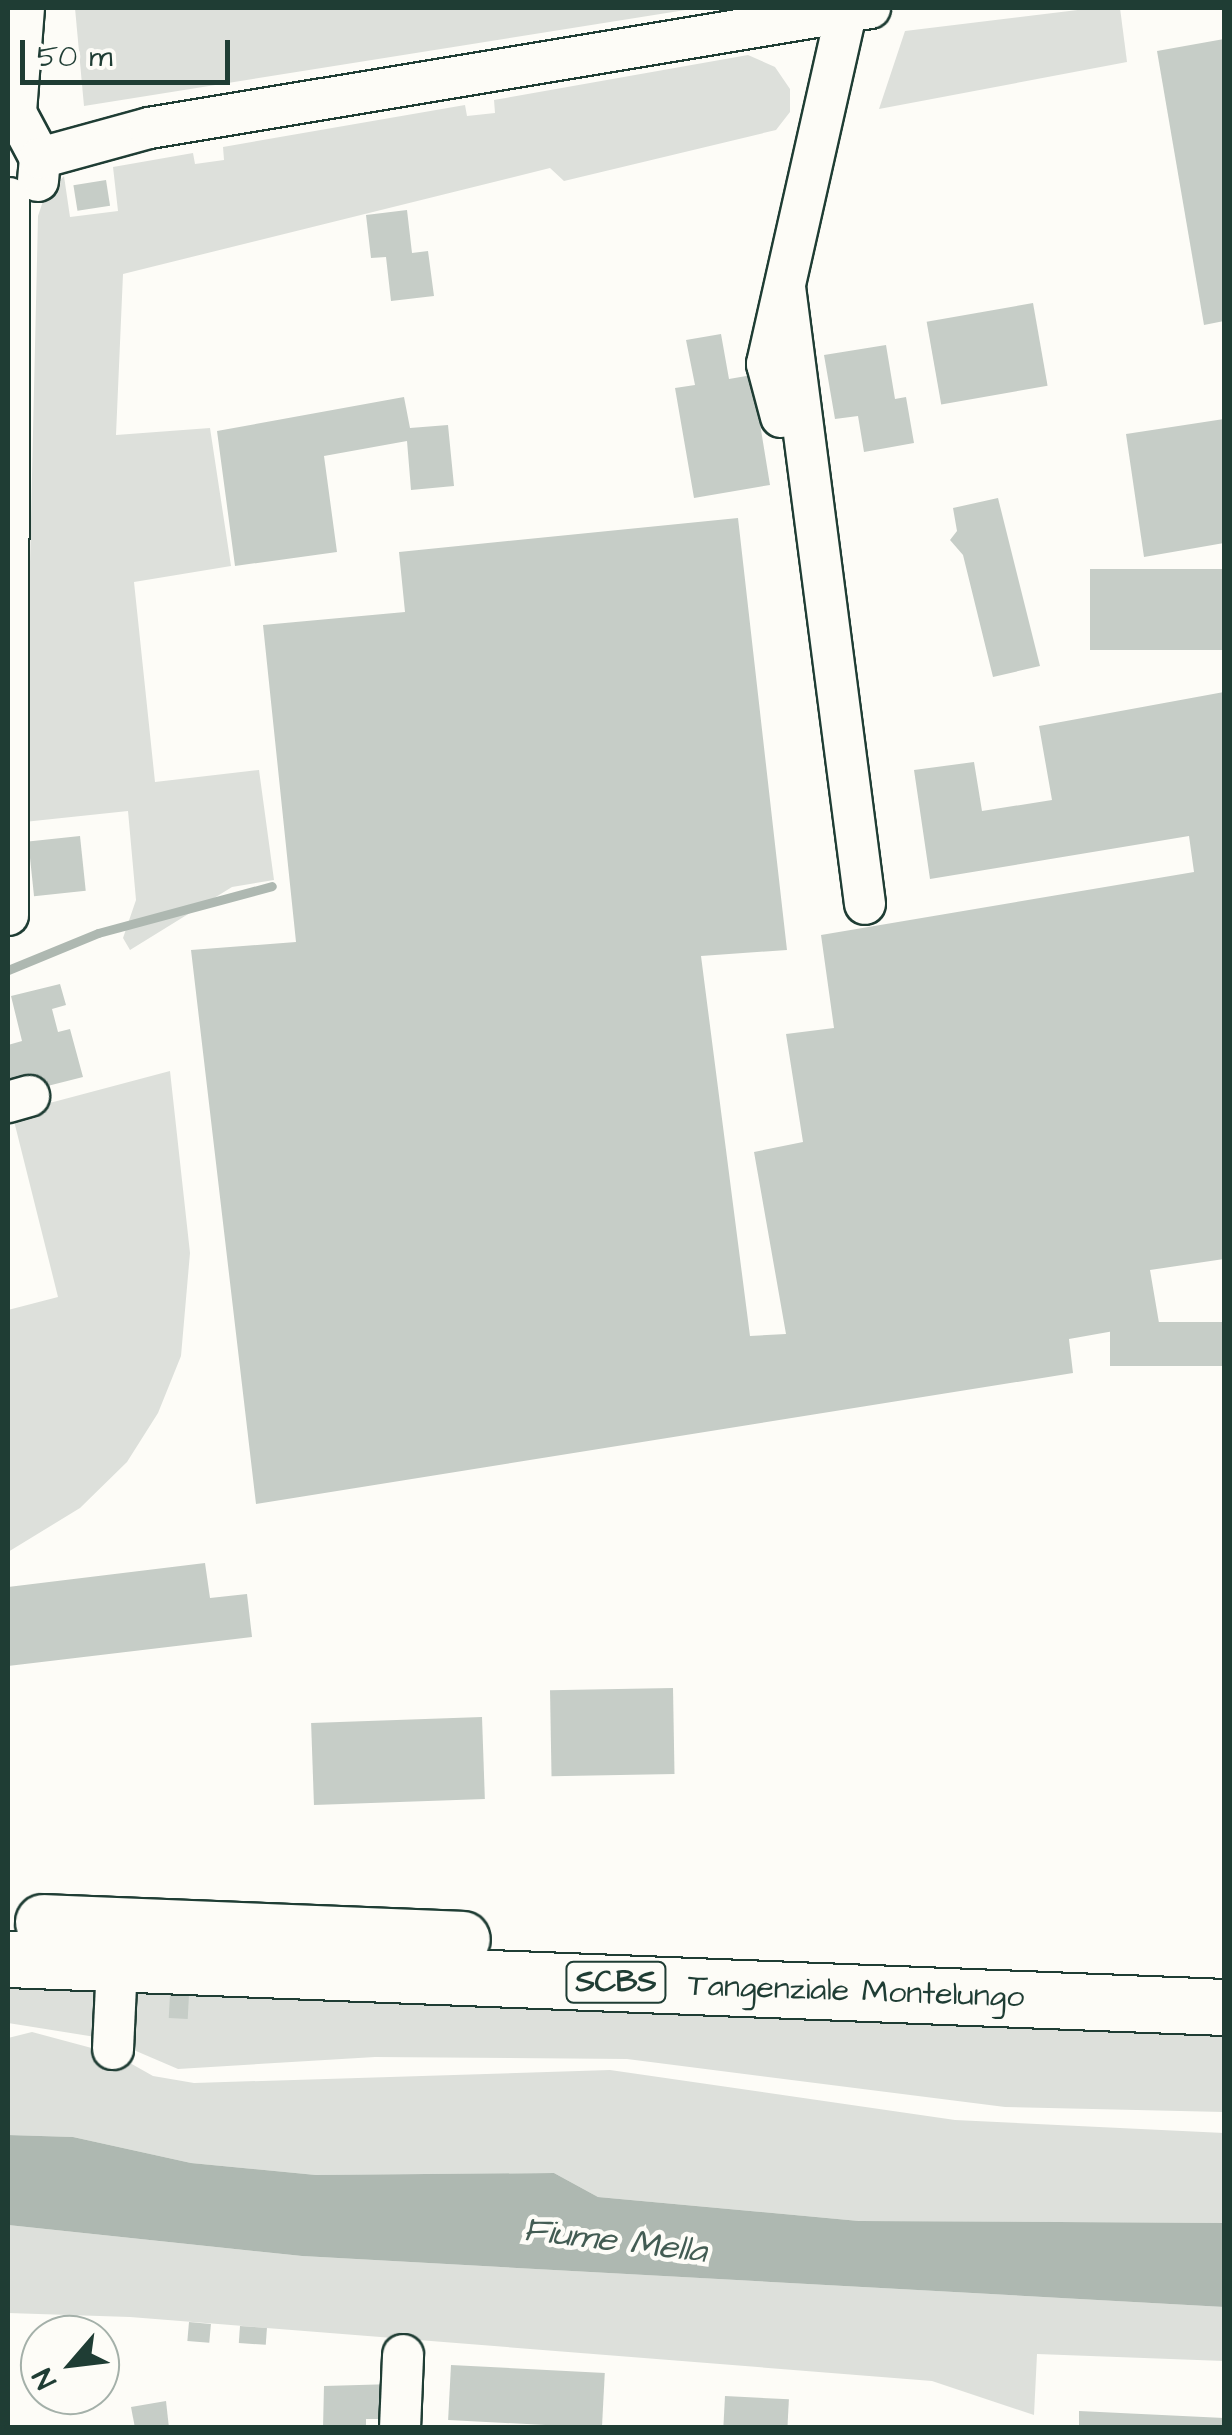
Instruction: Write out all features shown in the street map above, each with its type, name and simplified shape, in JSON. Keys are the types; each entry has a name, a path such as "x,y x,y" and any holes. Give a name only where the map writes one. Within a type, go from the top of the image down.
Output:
{"highway":[{"name":"Tangenziale Montelungo","path":"8,1921 1224,1969"},
{"name":"Tangenziale Montelungo","path":"8,1959 1224,2007"}],"street":[{"path":"8,915 8,198 34,186 20,135 24,8"},
{"path":"20,135 149,128 855,9 797,206 785,287 766,364 818,561 865,904"},
{"path":"113,2049 116,1964"},
{"path":"400,2428 403,2355"}],"shaded area":[{"path":"75,8 698,8 84,106"},
{"path":"1120,8 1127,62 879,109 905,31"},
{"path":"748,55 775,67 790,89 790,112 776,130 564,181 550,168 123,274 116,435 210,428 231,566 134,582 155,782 259,770 274,880 232,887 130,950 123,938 136,900 128,811 24,822 38,216 44,198 64,176 70,217 118,211 113,167 193,153 195,164 224,160 223,147 465,105 467,116 495,113 494,100"},
{"path":"170,1071 190,1253 181,1356 158,1413 127,1462 80,1508 8,1552 8,1310 58,1297 12,1113"},
{"path":"8,1980 1224,2035 1224,2112 1005,2107 627,2059 375,2057 178,2069 108,2039 8,2023"},
{"path":"32,2032 114,2054 153,2076 194,2083 610,2070 955,2120 1224,2133 1224,2223 859,2221 598,2197 554,2173 316,2175 191,2163 73,2137 8,2135 8,2038"},
{"path":"8,2225 302,2256 1224,2307 1224,2361 1037,2354 1034,2415 932,2381 120,2315 8,2313"}],"water":[{"name":"Fiume Mella","path":"8,2135 73,2137 191,2163 316,2175 554,2173 598,2197 859,2221 1224,2223 1224,2307 302,2256 8,2225"}],"building":[{"path":"1224,39 1224,321 1204,325 1157,51"},
{"path":"106,180 110,206 77,211 73,185"},
{"path":"407,210 412,253 428,251 434,296 391,301 386,257 371,258 366,215"},
{"path":"1033,303 1048,386 941,404 927,322"},
{"path":"721,334 729,379 752,375 770,485 694,498 675,388 695,385 686,340"},
{"path":"886,345 895,399 906,397 914,443 864,452 858,416 835,419 824,355"},
{"path":"404,397 410,428 448,425 454,486 411,490 407,441 324,456 337,552 235,566 217,431"},
{"path":"1224,419 1224,543 1144,557 1126,434"},
{"path":"998,498 1040,666 993,677 963,555 950,540 957,531 953,508"},
{"path":"738,518 787,950 701,956 750,1336 786,1334 754,1152 803,1142 786,1034 834,1028 821,935 1194,872 1189,836 930,879 914,770 974,762 982,811 1052,800 1039,726 1224,692 1224,1259 1150,1270 1159,1323 1069,1339 1073,1373 256,1504 191,950 296,942 263,625 405,612 399,552"},
{"path":"1090,569 1224,569 1224,650 1090,650"},
{"path":"80,836 86,891 34,896 28,841"},
{"path":"60,984 66,1005 52,1009 58,1032 70,1029 83,1077 8,1096 8,1045 22,1041 11,996"},
{"path":"1110,1322 1224,1322 1224,1366 1110,1366"},
{"path":"205,1563 210,1598 247,1594 252,1637 8,1666 8,1587"},
{"path":"673,1688 675,1774 552,1776 550,1690"},
{"path":"482,1717 485,1799 314,1805 311,1723"},
{"path":"170,1994 189,1995 188,2019 169,2018"},
{"path":"189,2322 211,2324 209,2343 187,2341"},
{"path":"240,2326 267,2328 266,2345 239,2343"},
{"path":"451,2365 605,2373 602,2428 448,2420"},
{"path":"394,2384 386,2419 366,2419 366,2428 323,2428 324,2386"},
{"path":"725,2396 789,2399 787,2428 723,2428"},
{"path":"166,2401 169,2428 135,2428 131,2407"},
{"path":"1079,2411 1224,2418 1224,2428 1079,2428"}],"waterway":[{"path":"8,970 98,933 272,886"}]}
